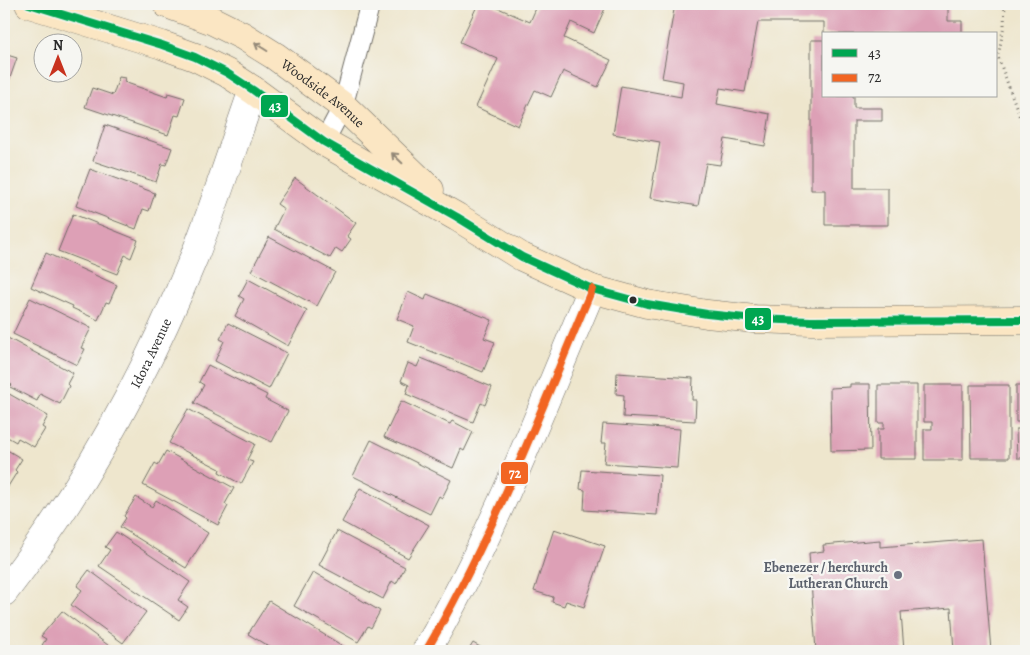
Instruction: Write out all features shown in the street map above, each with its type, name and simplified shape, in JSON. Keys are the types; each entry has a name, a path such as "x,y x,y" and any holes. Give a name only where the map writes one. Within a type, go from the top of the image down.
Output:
{"main road":[{"name":"Woodside Avenue","path":"29,4 162,45 195,57 227,73 324,142 457,217 522,257 592,289 646,304 707,314 755,319 811,322 1026,320"},
{"name":"Woodside Avenue","path":"167,4 211,20 244,36 343,106 457,217"}],"street":[{"name":"Idora Avenue","path":"4,592 54,523 94,460 130,395 164,326 194,257 253,90"},
{"path":"426,651 472,565 505,494 592,289"}],"lane":[{"path":"324,142 343,106 370,4"}],"path":[{"path":"1005,4 1004,25 998,56 1026,134"}],"building":[{"path":"478,4 489,4 530,22 537,6 532,4 607,4 594,33 571,22 564,38 611,60 598,87 563,71 551,97 535,90 518,126 476,107 498,59 460,42"},
{"path":"675,4 948,4 948,21 962,21 962,32 824,32 824,22 758,22 745,92 720,88 717,104 770,114 765,146 725,139 720,165 706,163 698,206 650,198 660,142 613,134 621,86 681,97 683,82 662,78"},
{"path":"811,40 822,40 822,98 854,98 854,108 882,108 882,121 854,121 854,188 888,188 888,225 825,225 825,190 811,190"},
{"path":"4,54 17,58 4,95"},
{"path":"119,77 125,78 124,82 167,97 168,93 185,98 179,116 175,115 168,135 85,107 92,88 113,95"},
{"path":"105,125 172,148 166,165 162,164 156,182 93,161"},
{"path":"90,169 155,193 149,211 143,209 136,229 76,206"},
{"path":"295,178 356,223 347,236 351,239 342,252 336,248 330,258 274,229 284,209 277,204"},
{"path":"73,214 138,240 131,258 125,255 117,274 58,251"},
{"path":"269,237 335,272 317,306 251,271"},
{"path":"46,253 117,285 109,303 106,302 98,320 72,308 73,306 31,287"},
{"path":"248,279 307,311 288,346 235,316 244,299 239,296"},
{"path":"408,292 425,300 427,294 492,320 484,338 495,342 483,372 408,342 414,326 397,319"},
{"path":"30,298 91,328 81,348 85,349 77,365 13,334"},
{"path":"228,323 287,353 269,389 215,361 224,341 220,339"},
{"path":"4,336 73,373 60,404 40,394 37,401 10,387 12,385 4,380"},
{"path":"421,358 492,387 485,405 481,403 473,422 406,394 409,385 401,381 408,363 417,367"},
{"path":"208,365 267,395 265,399 288,411 272,442 194,403 204,385 199,382"},
{"path":"617,373 693,378 692,400 696,400 695,421 623,417 624,395 616,394"},
{"path":"850,384 870,384 871,450 831,451 830,388 850,387"},
{"path":"878,385 917,385 917,459 878,459 878,429 884,429 884,423 878,423"},
{"path":"924,385 963,385 963,460 924,460 924,429 932,429 932,422 924,422"},
{"path":"970,385 1009,385 1009,458 971,458"},
{"path":"1016,385 1026,385 1026,422 1016,422"},
{"path":"4,391 48,416 42,427 45,429 34,447 18,438 16,442 4,435"},
{"path":"401,401 450,424 452,421 473,432 464,451 461,449 453,468 384,437"},
{"path":"188,409 255,444 247,460 253,462 241,484 219,472 220,469 169,443"},
{"path":"603,424 680,429 677,468 604,463 606,443 601,443"},
{"path":"1016,429 1026,429 1026,458 1017,458"},
{"path":"371,440 451,480 442,498 439,496 430,514 353,476"},
{"path":"4,448 22,459 15,470 17,472 7,488 4,486"},
{"path":"166,451 234,488 225,504 228,506 218,525 143,485 155,463 158,465"},
{"path":"582,470 660,475 657,515 584,510 585,490 580,489"},
{"path":"360,488 429,525 408,558 342,522"},
{"path":"136,497 152,507 156,500 208,533 186,568 120,527 126,518 124,516"},
{"path":"554,529 605,546 584,607 566,601 564,606 552,602 553,597 534,591"},
{"path":"337,531 405,567 396,584 392,581 383,599 319,565"},
{"path":"116,532 190,582 178,600 188,607 179,620 99,566 110,550 105,547"},
{"name":"Ebenezer / herchurch Lutheran Church","path":"982,539 991,651 954,651 951,608 901,612 904,651 816,651 809,553 824,551 823,545 880,540 880,547"},
{"path":"89,570 146,612 123,643 71,605 82,590 77,586"},
{"path":"313,572 380,611 371,628 368,626 358,642 294,606"},
{"path":"269,601 351,651 276,651 248,634"},
{"path":"62,611 116,651 51,651 42,645 46,639 41,636"},
{"path":"473,643 487,651 468,651"}],"transit line":[{"name":"43","path":"29,4 162,45 195,57 227,73 324,142 457,217 522,257 592,289 647,304 707,314 755,319 811,321 1026,320"},
{"name":"72","path":"426,651 473,564 494,519 592,289"}],"place":[{"name":"Ebenezer / herchurch Lutheran Church","path":"898,575"}]}
